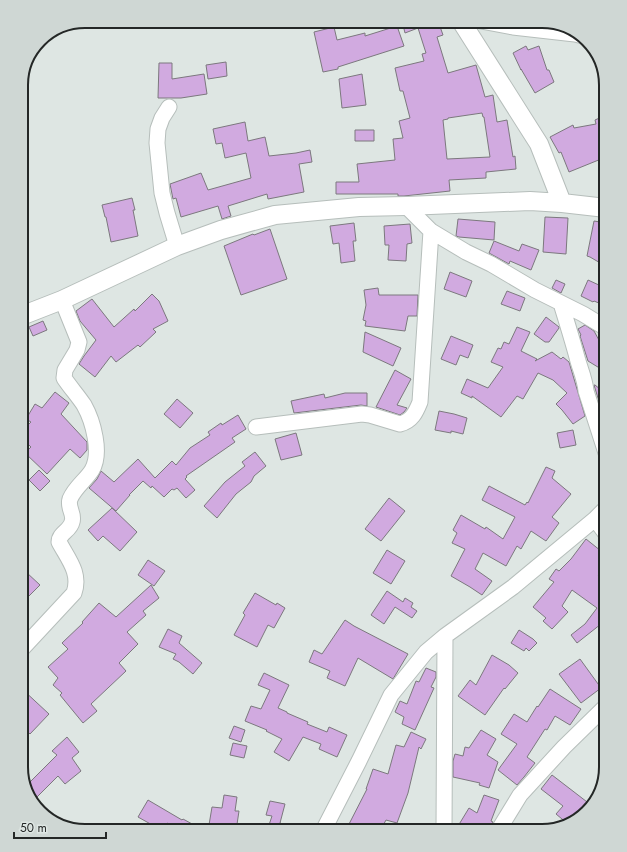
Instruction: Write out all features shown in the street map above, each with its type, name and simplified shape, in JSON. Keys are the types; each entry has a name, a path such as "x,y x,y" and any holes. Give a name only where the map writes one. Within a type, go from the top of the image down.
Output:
{"street":[{"path":"466,28 539,144 562,203"},
{"path":"522,28 563,32"},
{"path":"169,108 162,118 158,129 157,143 162,193 177,246"},
{"path":"28,313 62,300 177,246 221,230 275,215 359,207 530,201 599,207"},
{"path":"406,206 431,231 466,252 491,264 599,324"},
{"path":"256,427 362,414 400,424 406,423 415,414 420,402 431,231"},
{"path":"28,642 74,593 77,586 75,572 59,542 59,539 72,522 73,518 69,506 70,499 73,493 93,469 96,458 97,444 93,426 84,406 64,378 65,370 78,350 79,342 62,300"},
{"path":"561,304 599,431"},
{"path":"327,824 391,696 426,652 445,636 513,587 599,516"},
{"path":"444,824 445,636"},
{"path":"502,824 520,795 564,747 599,713"}],"building":[{"path":"334,28 337,40 365,33 365,36 391,28 398,28 404,46 338,67 338,69 323,72 314,32"},
{"path":"404,28 418,28 405,33"},
{"path":"418,28 440,28 443,35 437,37 448,73 476,65 485,97 493,95 497,122 507,120 513,157 515,156 516,169 486,172 486,178 449,180 450,191 404,196 398,196 398,194 336,194 336,182 359,182 357,164 395,160 393,139 403,138 399,121 410,118 403,91 400,91 395,68 424,61 422,54 426,53","holes":["482,113 484,117 490,157 447,159 443,120"]},
{"path":"526,46 528,50 539,46 547,70 549,70 554,82 535,93 513,53"},
{"path":"226,62 227,76 208,79 206,65"},
{"path":"159,63 172,63 172,79 204,74 207,94 181,98 158,98"},
{"path":"362,74 366,105 342,108 339,79"},
{"path":"599,118 599,160 569,172 561,152 559,153 550,137 573,125 574,128 596,124 595,120"},
{"path":"245,122 248,141 265,137 269,156 310,150 312,162 299,164 304,192 268,199 267,194 228,206 231,216 222,219 218,206 181,217 176,198 173,199 170,184 201,173 208,190 251,178 246,153 225,158 222,143 216,144 213,129"},
{"path":"355,130 374,130 374,141 355,141"},
{"path":"132,198 138,236 111,242 102,205"},
{"path":"545,217 568,218 566,254 543,252"},
{"path":"458,219 495,222 494,240 456,236"},
{"path":"594,221 599,222 599,262 587,256"},
{"path":"354,223 356,241 353,241 355,261 341,263 339,243 333,244 330,226"},
{"path":"410,224 412,243 407,244 406,261 388,260 389,245 385,245 384,226"},
{"path":"270,229 287,279 241,295 224,246 253,234 254,235"},
{"path":"494,241 519,251 522,244 539,250 531,270 510,261 509,264 489,253"},
{"path":"450,272 472,281 466,297 444,289"},
{"path":"556,280 565,284 561,293 552,288"},
{"path":"588,280 599,285 599,303 581,296"},
{"path":"378,288 379,295 418,295 417,316 408,316 405,331 365,326 366,321 363,320 366,305 364,290"},
{"path":"507,291 525,298 520,311 501,304"},
{"path":"152,294 159,301 168,321 153,329 156,332 140,347 138,345 116,362 111,356 95,377 79,364 96,340 80,321 76,311 92,299 114,327 134,309 135,311"},
{"path":"546,317 559,327 549,342 545,342 534,334"},
{"path":"43,321 47,330 33,336 29,327"},
{"path":"585,325 594,331 599,340 599,368 588,361 578,329"},
{"path":"517,327 530,332 521,351 537,359 535,361 552,352 561,359 563,357 569,362 585,416 573,424 556,404 567,393 553,380 538,373 523,399 517,396 501,417 472,396 472,398 461,393 467,379 488,388 503,367 491,362 498,348 501,349 504,342 509,344"},
{"path":"365,332 401,348 393,366 363,352"},
{"path":"451,336 473,345 468,358 460,355 456,365 441,359"},
{"path":"395,370 411,379 397,405 407,408 400,415 376,407"},
{"path":"594,385 599,388 599,401"},
{"path":"55,392 69,403 61,414 87,442 87,450 80,458 70,449 47,474 28,456 28,450 31,447 28,444 28,425 31,422 28,420 28,416 35,404 42,408"},
{"path":"345,393 367,393 367,406 361,405 294,413 291,401 324,394 325,398"},
{"path":"177,399 193,413 180,428 164,414"},
{"path":"439,411 467,418 463,434 451,431 451,433 435,430"},
{"path":"238,415 246,429 232,438 235,442 186,476 187,477 185,479 195,490 186,498 177,488 174,490 172,489 164,497 152,486 151,488 143,481 116,511 89,488 97,479 101,471 114,482 138,459 155,478 172,461 176,465 190,448 210,435 208,432 221,423 222,425"},
{"path":"573,430 576,445 560,448 557,433"},
{"path":"296,433 302,455 281,460 275,439"},
{"path":"255,452 266,466 254,476 251,482 236,494 217,518 204,506 225,482 245,466 242,462"},
{"path":"546,467 555,471 552,478 571,494 552,517 559,523 546,541 531,531 521,549 517,546 506,566 483,553 475,569 492,581 482,595 451,576 465,549 452,543 457,533 453,530 461,515 485,529 486,527 503,539 515,517 482,500 489,486 525,505 527,502 528,503"},
{"path":"39,470 50,481 40,491 29,480"},
{"path":"389,498 405,511 381,541 365,529"},
{"path":"112,508 137,532 120,551 103,536 98,541 88,530"},
{"path":"586,539 599,549 599,626 577,643 571,635 585,624 597,608 572,590 562,606 568,612 552,629 543,621 546,618 533,607 554,582 549,579 556,569 559,571 571,559"},
{"path":"387,550 405,561 391,584 373,573"},
{"path":"148,560 165,571 154,586 138,575"},
{"path":"28,574 40,585 28,597"},
{"path":"151,585 159,598 143,611 146,615 127,632 138,644 119,663 126,671 91,704 97,711 83,723 60,695 62,693 53,685 58,678 48,667 68,649 62,643 83,623 82,622 99,603 116,617"},
{"path":"387,591 403,602 405,598 413,603 411,607 417,611 412,618 395,607 384,624 371,615"},
{"path":"255,593 276,605 277,603 285,608 274,628 268,625 257,647 234,635 245,615 243,613"},
{"path":"345,620 408,654 393,679 358,658 345,686 327,678 330,671 309,662 314,650 322,654"},
{"path":"168,629 182,636 179,643 202,663 193,674 173,659 176,654 159,647"},
{"path":"519,630 537,643 529,651 526,648 524,651 511,643"},
{"path":"492,655 509,665 518,673 505,689 504,688 485,715 458,696 470,680 476,685"},
{"path":"580,659 599,685 599,690 581,703 559,674"},
{"path":"426,668 436,672 436,677 431,687 434,688 415,730 402,724 404,717 395,712 400,701 407,704 416,681 419,682"},
{"path":"264,673 289,685 278,708 308,722 307,724 327,732 329,727 347,735 337,757 319,749 321,744 303,737 289,761 274,752 282,739 266,731 267,730 245,721 251,706 261,709 270,690 258,685"},
{"path":"550,689 581,709 570,725 555,716 547,730 545,729 527,757 535,763 517,785 498,770 517,744 501,734 514,714 527,722"},
{"path":"28,694 49,714 30,734 28,734"},
{"path":"234,726 245,730 241,742 229,738"},
{"path":"481,730 496,739 487,755 498,762 489,788 479,785 480,783 453,777 453,761 455,754 463,756 465,747 469,748"},
{"path":"411,732 426,739 421,749 419,747 408,793 397,823 386,820 384,824 349,824 367,789 373,769 388,774 396,745 404,747"},
{"path":"67,737 79,752 72,758 81,771 65,784 58,776 37,797 32,789 30,782 57,755 52,751"},
{"path":"233,743 247,746 244,758 230,755"},
{"path":"552,775 587,802 577,812 563,820 556,814 563,806 541,789"},
{"path":"224,795 237,797 235,811 239,811 237,824 209,824 212,807 222,808"},
{"path":"484,795 499,800 491,821 493,822 492,824 459,824 469,808 477,813"},
{"path":"148,800 182,820 183,819 192,824 150,824 138,817"},
{"path":"270,801 285,804 281,824 269,824 272,816 266,815"}]}
